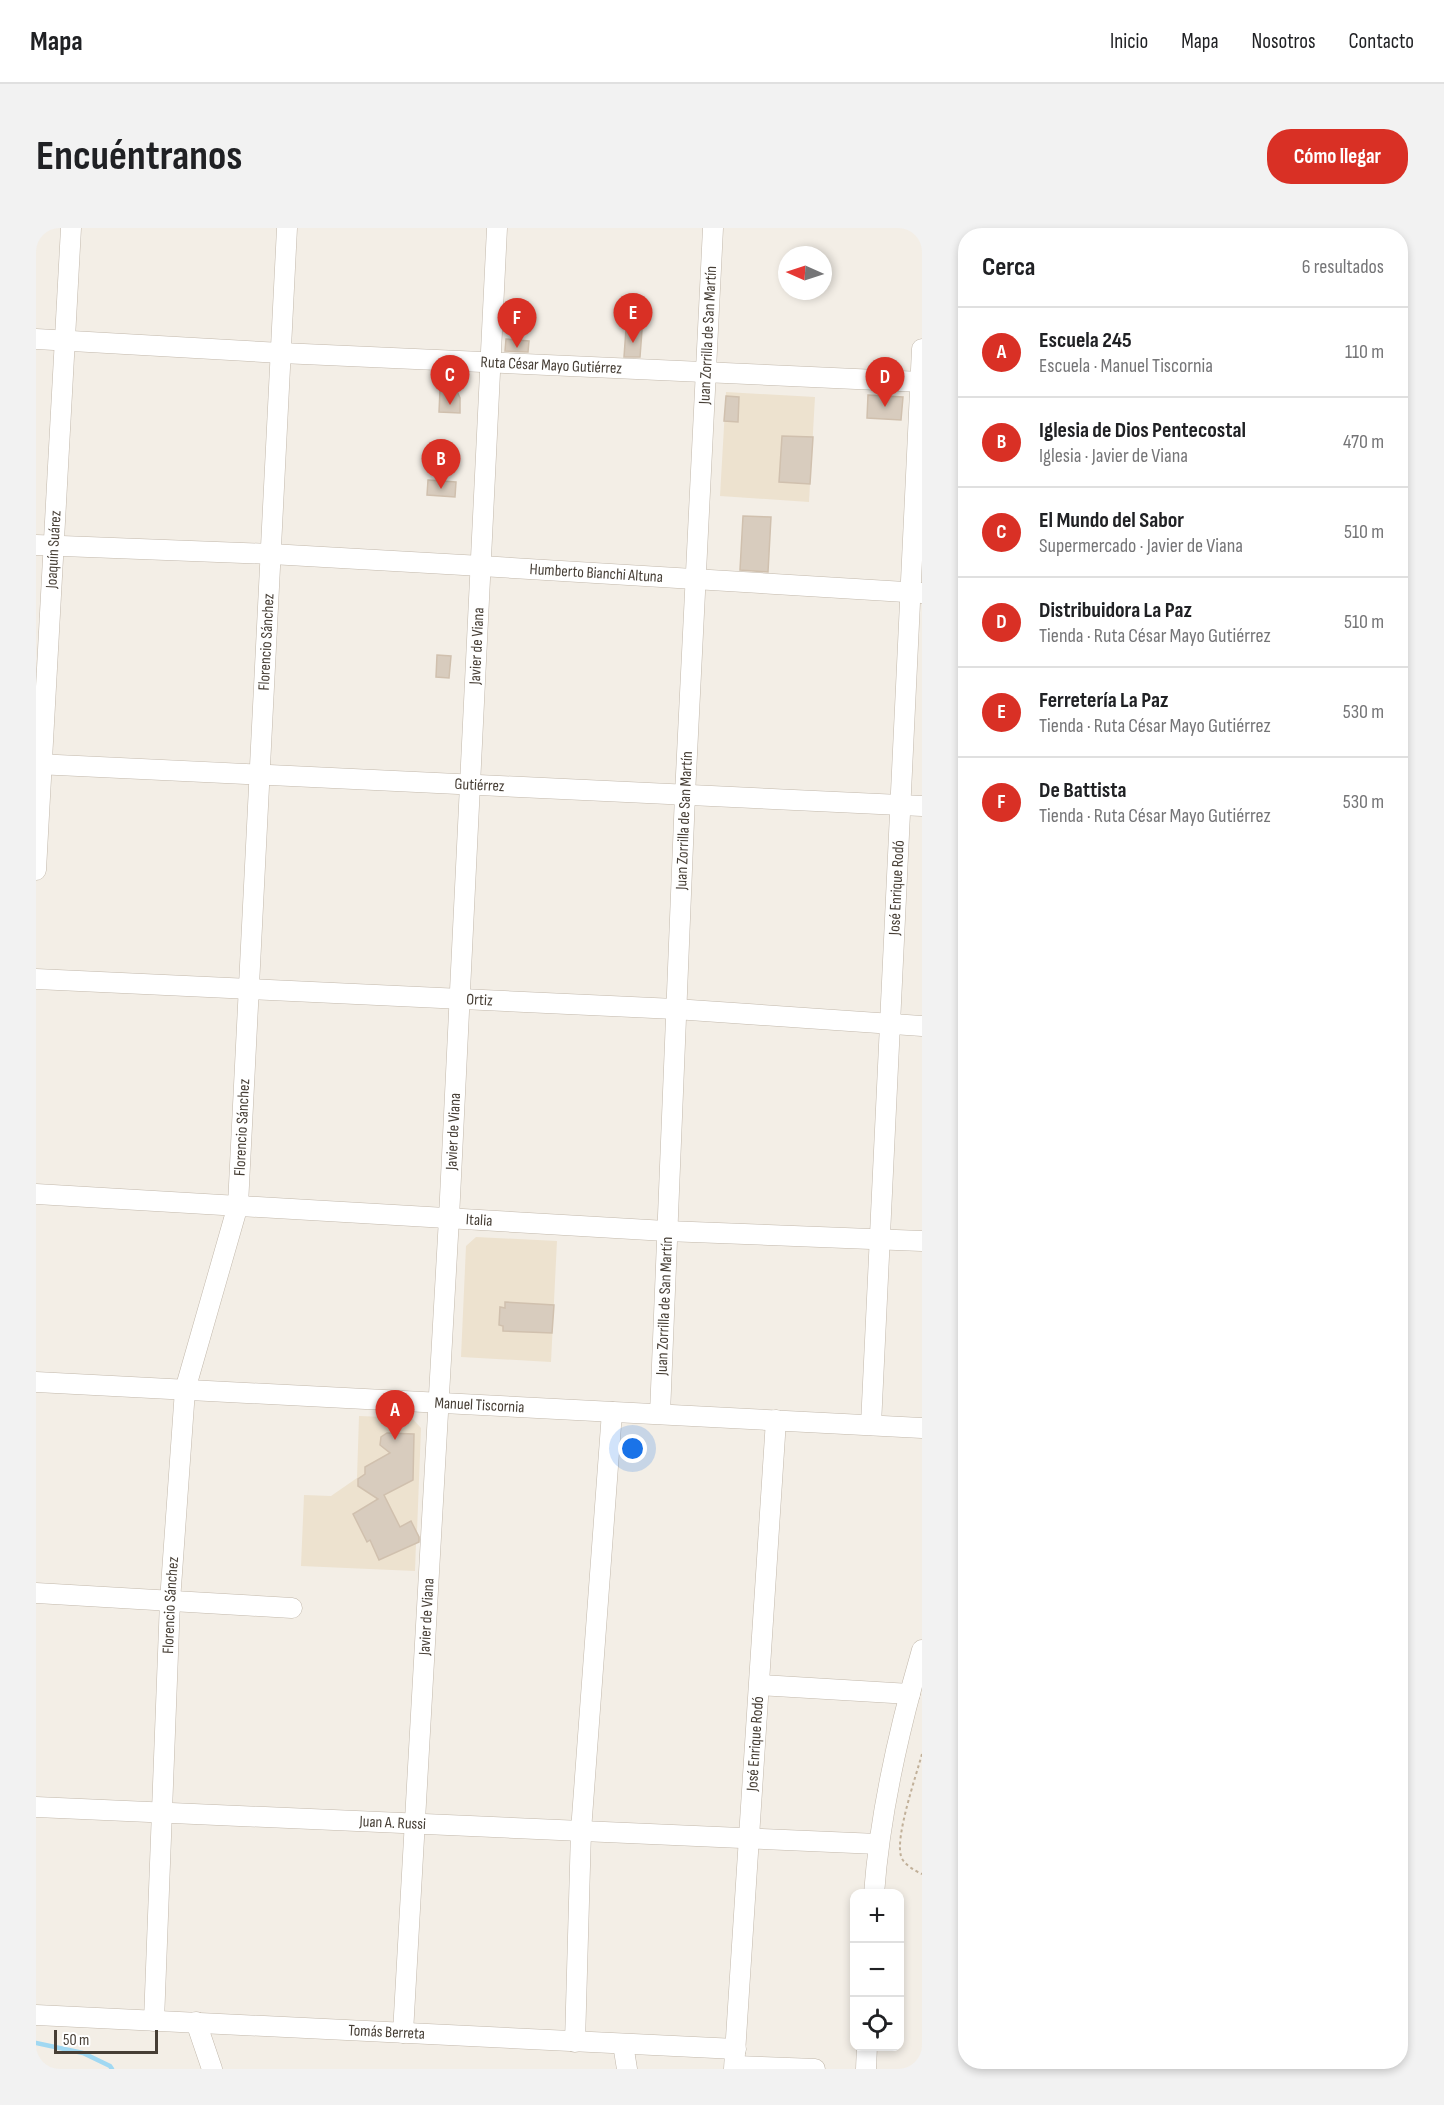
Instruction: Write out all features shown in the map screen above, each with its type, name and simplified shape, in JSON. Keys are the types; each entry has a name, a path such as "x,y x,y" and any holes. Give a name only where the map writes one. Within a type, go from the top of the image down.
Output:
{"street":[{"name":"Joaquín Suárez","path":"36,870 45,545 64,341 71,228"},
{"name":"Florencio Sánchez","path":"154,2021 170,1601 185,1390 238,1205 287,228"},
{"name":"Javier de Viana","path":"404,2033 449,1218 497,228"},
{"name":"Juan Zorrilla de San Martín","path":"660,1414 675,1010 713,228"},
{"name":"Ruta César Mayo Gutiérrez","path":"36,339 921,382"},
{"name":"José Enrique Rodó","path":"872,1425 901,805 917,593 922,349"},
{"name":"Humberto Bianchi Altuna","path":"45,545 271,554 917,593"},
{"name":"Gutiérrez","path":"39,764 922,806"},
{"name":"Ortiz","path":"36,979 675,1010 922,1026"},
{"name":"Italia","path":"36,1194 666,1231 922,1240"},
{"name":"Manuel Tiscornia","path":"36,1382 922,1428"},
{"path":"575,2042 581,1831 612,1412"},
{"name":"José Enrique Rodó","path":"735,2062 776,1420"},
{"path":"36,1593 292,1608"},
{"path":"874,1889 878,1844 892,1768 922,1650"},
{"path":"760,1685 910,1694"},
{"name":"Juan A. Russi","path":"36,1807 878,1844"},
{"name":"Tomás Berreta","path":"36,2015 623,2044 735,2062 815,2069"},
{"path":"196,2022 212,2069"},
{"path":"623,2044 627,2069"},
{"path":"866,2069 867,2051"}],"path":[{"path":"922,1754 900,1838 901,1856 905,1863 922,1874"}],"shaded area":[{"path":"726,392 815,397 809,502 720,496"},
{"path":"476,1237 557,1241 551,1362 461,1357 466,1246"},
{"path":"359,1416 412,1418 421,1428 417,1532 421,1540 416,1543 415,1571 301,1566 304,1495 331,1496 357,1478"}],"building":[{"path":"626,329 642,330 640,357 624,357"},
{"path":"506,339 529,341 528,352 505,351"},
{"path":"440,390 457,391 460,398 460,413 439,412"},
{"path":"868,395 903,397 901,420 867,418"},
{"path":"726,396 739,397 738,422 724,421"},
{"path":"782,436 813,437 810,484 779,482"},
{"path":"428,480 456,482 455,497 427,495"},
{"path":"743,516 771,517 768,572 740,570"},
{"path":"437,655 451,656 449,678 436,677"},
{"path":"505,1302 554,1305 552,1333 503,1331 503,1326 499,1325 500,1307 505,1308"},
{"path":"387,1433 414,1434 413,1480 384,1495 400,1527 411,1521 419,1542 379,1560 370,1540 367,1542 353,1514 378,1499 358,1486 358,1479 365,1474 365,1467 390,1453 380,1445 381,1437"}],"waterway":[{"path":"36,2043 83,2053 112,2069"}],"place":[{"name":"Ferretería La Paz","path":"633,343"},
{"name":"De Battista","path":"517,348"},
{"name":"El Mundo del Sabor","path":"450,405"},
{"name":"Distribuidora La Paz","path":"885,407"},
{"name":"Iglesia de Dios Pentecostal","path":"441,489"},
{"name":"Escuela 245","path":"395,1440"}]}
